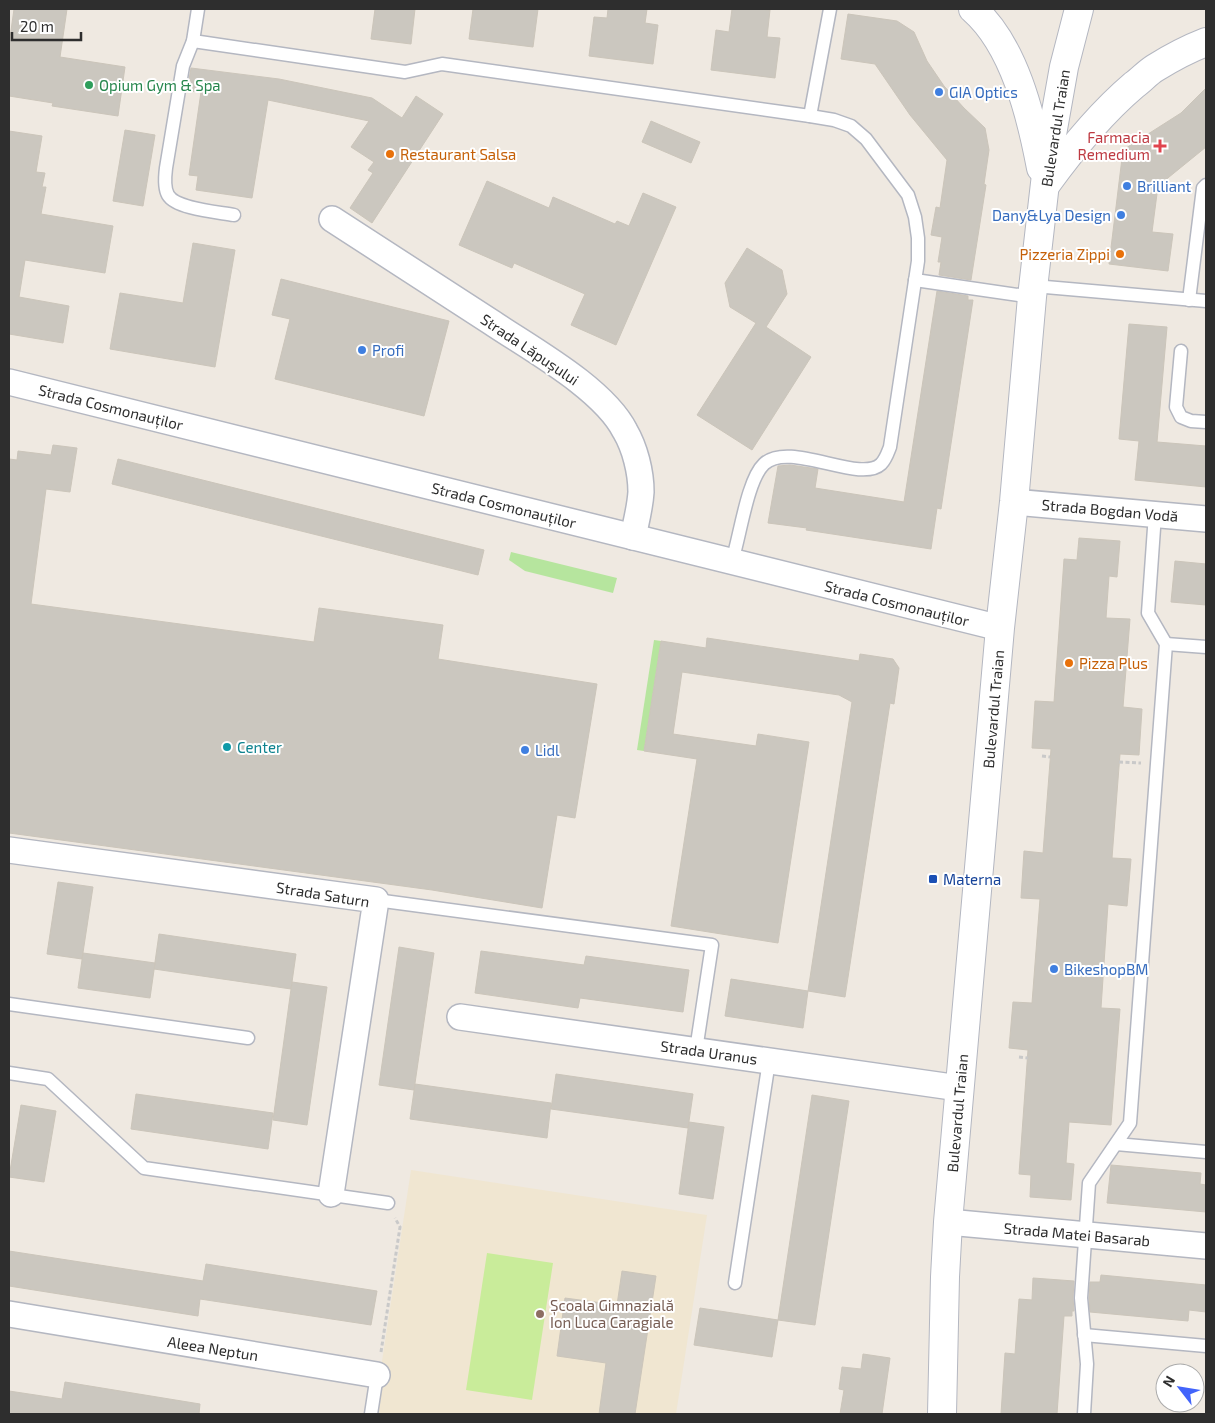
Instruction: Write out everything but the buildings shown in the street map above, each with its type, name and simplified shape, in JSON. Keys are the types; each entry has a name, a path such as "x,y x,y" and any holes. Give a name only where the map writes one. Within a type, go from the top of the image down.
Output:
{"street":[{"path":"973,9 998,38 1015,74 1029,111 1044,187"},
{"name":"Bulevardul Traian","path":"942,1414 948,1222 1000,628 1044,187 1064,67 1079,9"},
{"path":"1044,187 1093,124 1122,96 1153,69 1206,42"},
{"name":"Strada Lăpușului","path":"332,219 576,378 614,415 625,430 638,468 641,491 639,512 633,537"},
{"name":"Strada Cosmonauților","path":"9,382 1000,628"},
{"name":"Strada Bogdan Vodă","path":"1014,502 1206,519"},
{"name":"Strada Saturn","path":"9,850 376,900 331,1194"},
{"name":"Strada Uranus","path":"460,1017 959,1088"},
{"name":"Strada Matei Basarab","path":"948,1222 1206,1246"},
{"name":"Aleea Neptun","path":"9,1314 377,1375"}],"lane":[{"path":"198,9 193,42 183,66 165,182 168,195 175,203 187,207 234,214"},
{"path":"810,116 830,9"},
{"path":"193,42 405,72 442,64 810,116 834,120 851,126 866,139 908,195 915,217 918,238 918,260 890,447 882,464 873,469 861,469 792,457 781,456 771,459 764,465 752,483 732,562"},
{"path":"1189,300 1202,188 1206,185"},
{"path":"915,280 1033,292 1206,302"},
{"path":"1181,351 1176,408 1181,417 1191,421 1206,422"},
{"path":"1084,1414 1087,1364 1081,1298 1089,1183 1130,1123 1166,644 1148,613 1155,514"},
{"path":"1166,644 1206,647"},
{"path":"376,900 712,945 696,1050"},
{"path":"9,1004 248,1038"},
{"path":"735,1283 769,1060"},
{"path":"9,1073 48,1079 144,1168 388,1203"},
{"path":"1116,1144 1206,1152"},
{"path":"1084,1335 1206,1346"},
{"path":"371,1414 377,1375"}],"path":[{"path":"1042,756 1050,757"},
{"path":"1019,1057 1028,1058"},
{"path":"377,1375 400,1227 388,1203"}],"shaded area":[{"name":"Școala Gimnazială Ion Luca Caragiale","path":"411,1170 707,1215 676,1414 374,1414"}],"green space":[{"path":"511,552 617,578 613,593 525,571 509,560"},
{"path":"654,640 661,641 644,751 637,750"},
{"path":"487,1253 553,1263 532,1400 466,1390"}],"place":[{"name":"Opium Gym & Spa","path":"89,85"},
{"name":"GIA Optics","path":"939,92"},
{"name":"Farmacia Remedium","path":"1160,146"},
{"name":"Restaurant Salsa","path":"390,154"},
{"name":"Brilliant","path":"1127,186"},
{"name":"Dany&Lya Design","path":"1121,215"},
{"name":"Pizzeria Zippi","path":"1120,254"},
{"name":"Profi","path":"362,350"},
{"name":"Pizza Plus","path":"1069,663"},
{"name":"Center","path":"227,747"},
{"name":"Lidl","path":"525,750"},
{"name":"Materna","path":"933,879"},
{"name":"BikeshopBM","path":"1054,969"},
{"name":"Școala Gimnazială Ion Luca Caragiale","path":"540,1314"}]}
